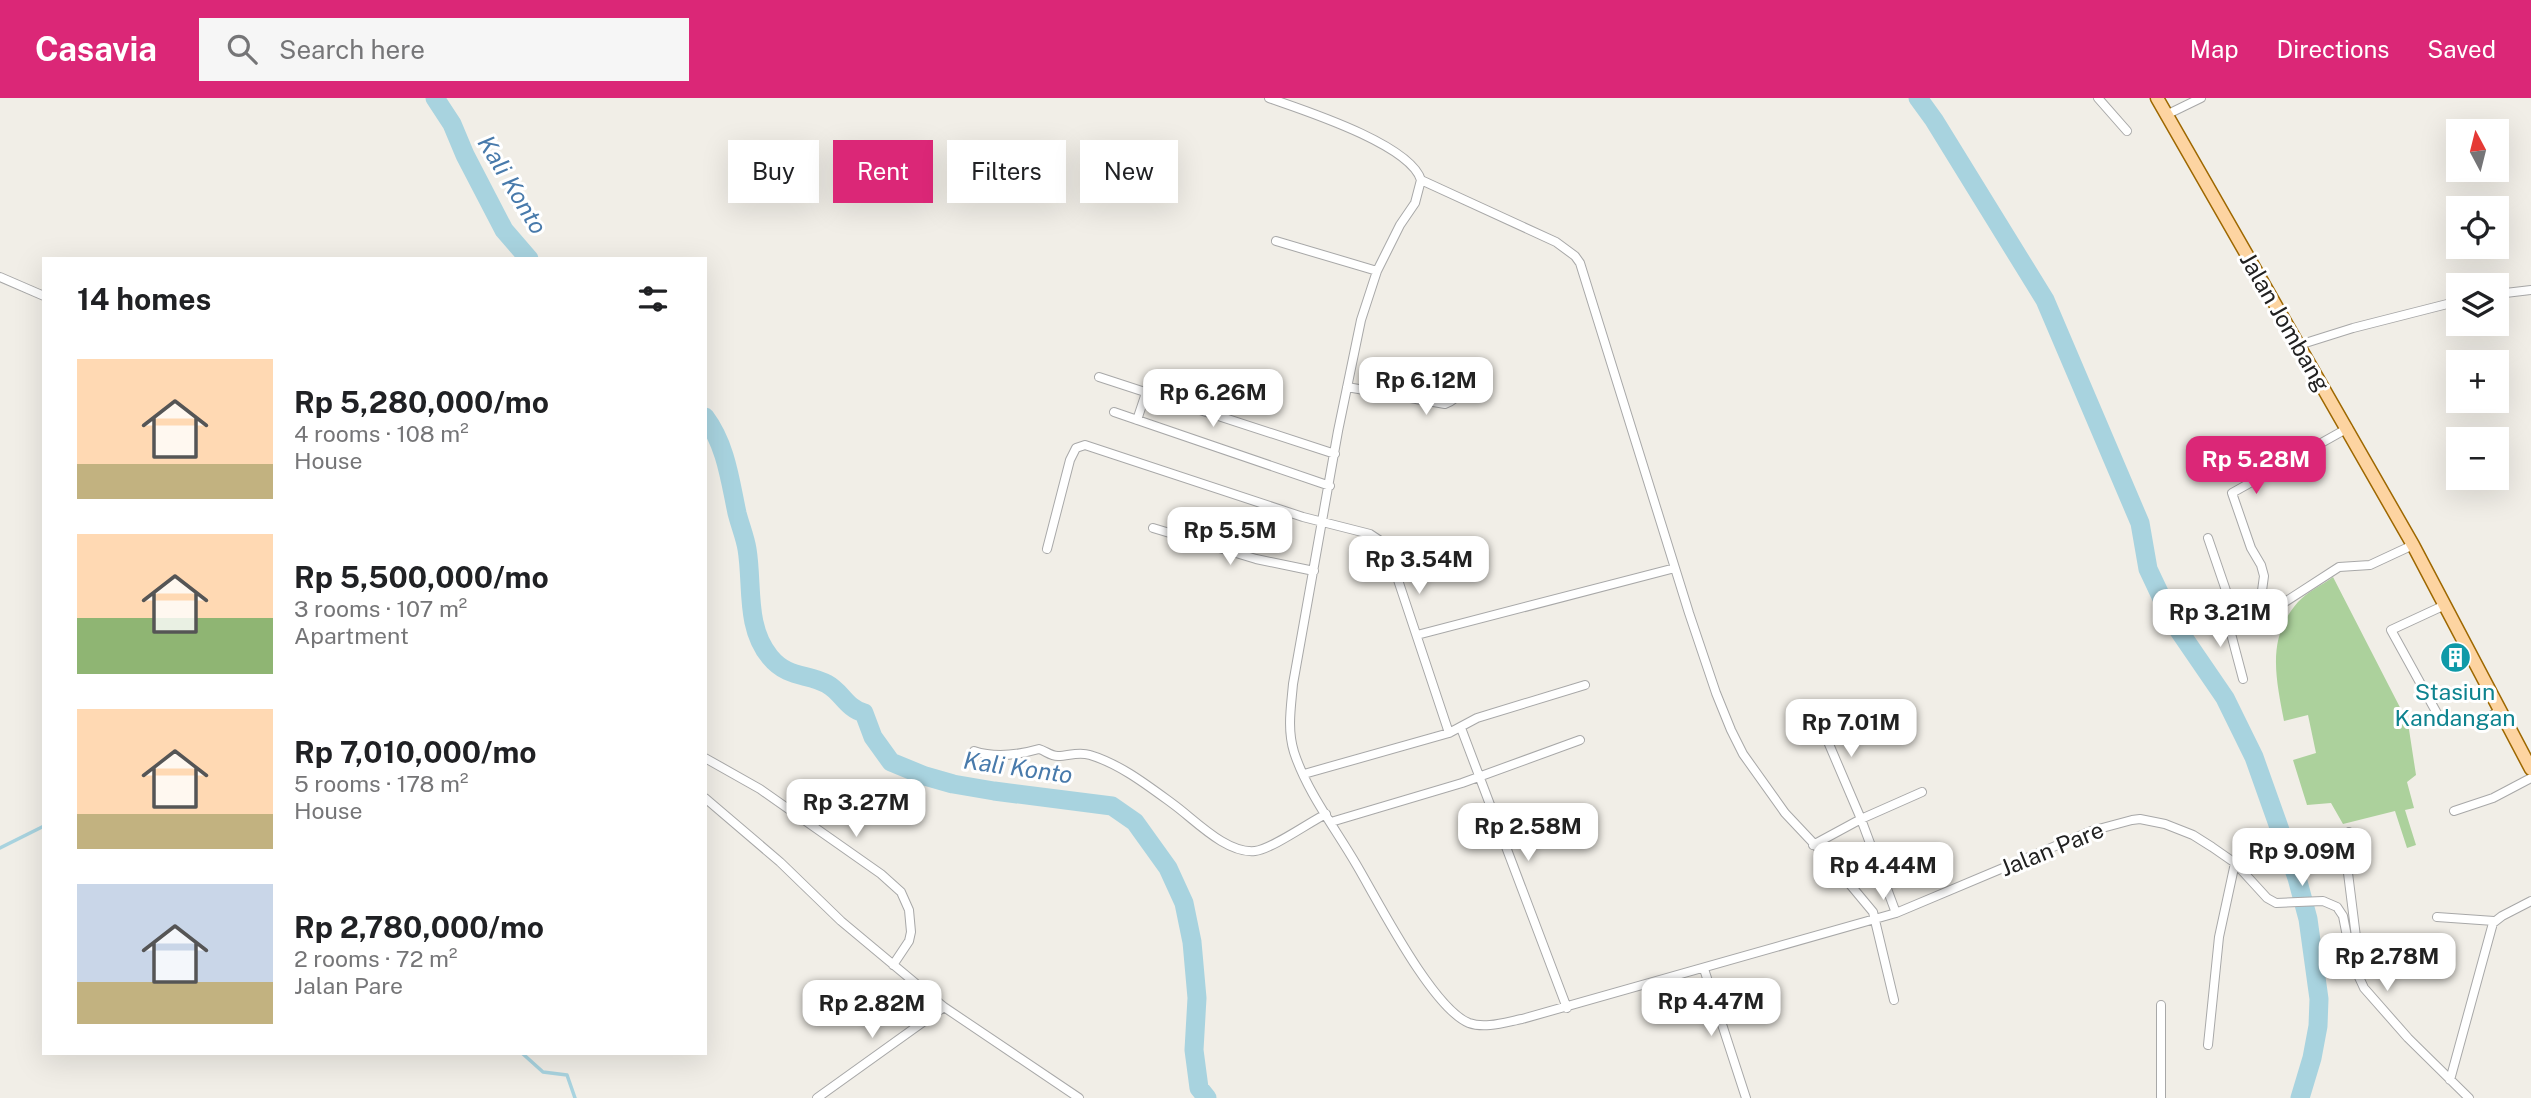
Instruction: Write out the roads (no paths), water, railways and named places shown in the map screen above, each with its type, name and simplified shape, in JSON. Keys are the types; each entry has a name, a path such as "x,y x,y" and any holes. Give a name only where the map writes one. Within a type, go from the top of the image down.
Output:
{"main road":[{"name":"Jalan Jombang","path":"2157,98 2413,545 2531,769"}],"street":[{"path":"1269,98 1323,116 1367,136 1412,167 1421,180 1556,242 1580,263 1716,693 1743,754 1784,813 1864,900 1876,920 1894,1000"},
{"path":"2098,98 2127,131"},
{"path":"2167,116 2201,98"},
{"name":"Jalan Pare","path":"1421,180 1415,203 1400,225 1377,271 1361,320 1290,714 1291,740 1304,774 1409,956 1458,1016 1469,1023 1479,1025 1522,1019 1876,920 2091,831 2132,820 2165,824 2193,835 2235,863 2267,898 2283,904 2323,901 2333,904 2343,916 2352,962 2364,988 2469,1098"},
{"path":"1276,241 1377,271"},
{"path":"0,277 42,295"},
{"path":"2509,293 2531,290"},
{"path":"2299,345 2446,304"},
{"path":"1347,387 1445,404 1453,401 1458,394 1462,369"},
{"path":"1099,377 1335,454"},
{"path":"1137,420 1146,393"},
{"path":"1114,412 1329,486"},
{"path":"2261,598 2264,576 2262,565 2246,536 2232,493 2347,428"},
{"path":"1046,549 1070,460 1076,448 1085,445 1324,522 1358,530 1382,542 1391,559 1449,733"},
{"path":"1153,528 1256,559 1314,571"},
{"path":"2208,538 2229,610 2243,680"},
{"path":"2184,629 2261,598 2278,603 2285,602 2339,567 2370,565 2413,545"},
{"path":"1417,635 1675,568"},
{"path":"2445,605 2391,631 2439,717 2476,723 2500,711"},
{"path":"1304,774 1449,733 1477,718 1585,685"},
{"path":"1814,709 1861,819 1896,913"},
{"path":"1461,728 1567,1008"},
{"path":"1331,822 1479,777 1580,740"},
{"path":"974,751 982,754 1015,755 1039,748 1060,757 1071,753 1089,755 1110,763 1148,786 1191,817 1208,833 1247,851 1263,849 1326,814"},
{"path":"707,759 760,789 881,874 901,892 909,910 911,932 909,941 893,965"},
{"path":"2454,811 2493,798 2531,778"},
{"path":"1813,845 1861,819 1922,792"},
{"path":"707,800 780,862 841,921 944,1007 1079,1098"},
{"path":"2349,832 2347,873 2357,945 2352,962"},
{"path":"2208,1045 2219,937 2235,863"},
{"path":"2437,917 2494,921 2531,901"},
{"path":"2450,1080 2494,921"},
{"path":"1704,969 1746,1098"},
{"path":"2161,1005 2161,1098"},
{"path":"817,1098 944,1007"}],"waterway":[{"name":"Kali Konto","path":"435,98 452,124 504,230 527,257"},
{"path":"1918,98 2045,300 2140,523 2148,569 2173,622 2225,698 2254,757 2297,878 2308,919 2319,999 2318,1026 2312,1058 2300,1098"},
{"name":"Kali Konto","path":"707,420 723,451 746,544 751,605 757,633 762,645 777,664 791,672 827,684 858,711 864,713 873,737 891,762 953,784 1112,806 1135,822 1168,868 1184,903 1192,942 1197,998 1194,1050 1199,1088 1207,1098"},
{"path":"0,848 42,827"},
{"path":"524,1055 543,1072 567,1075 575,1098"}],"place":[{"name":"Stasiun Kandangan","path":"2455,658"}]}
